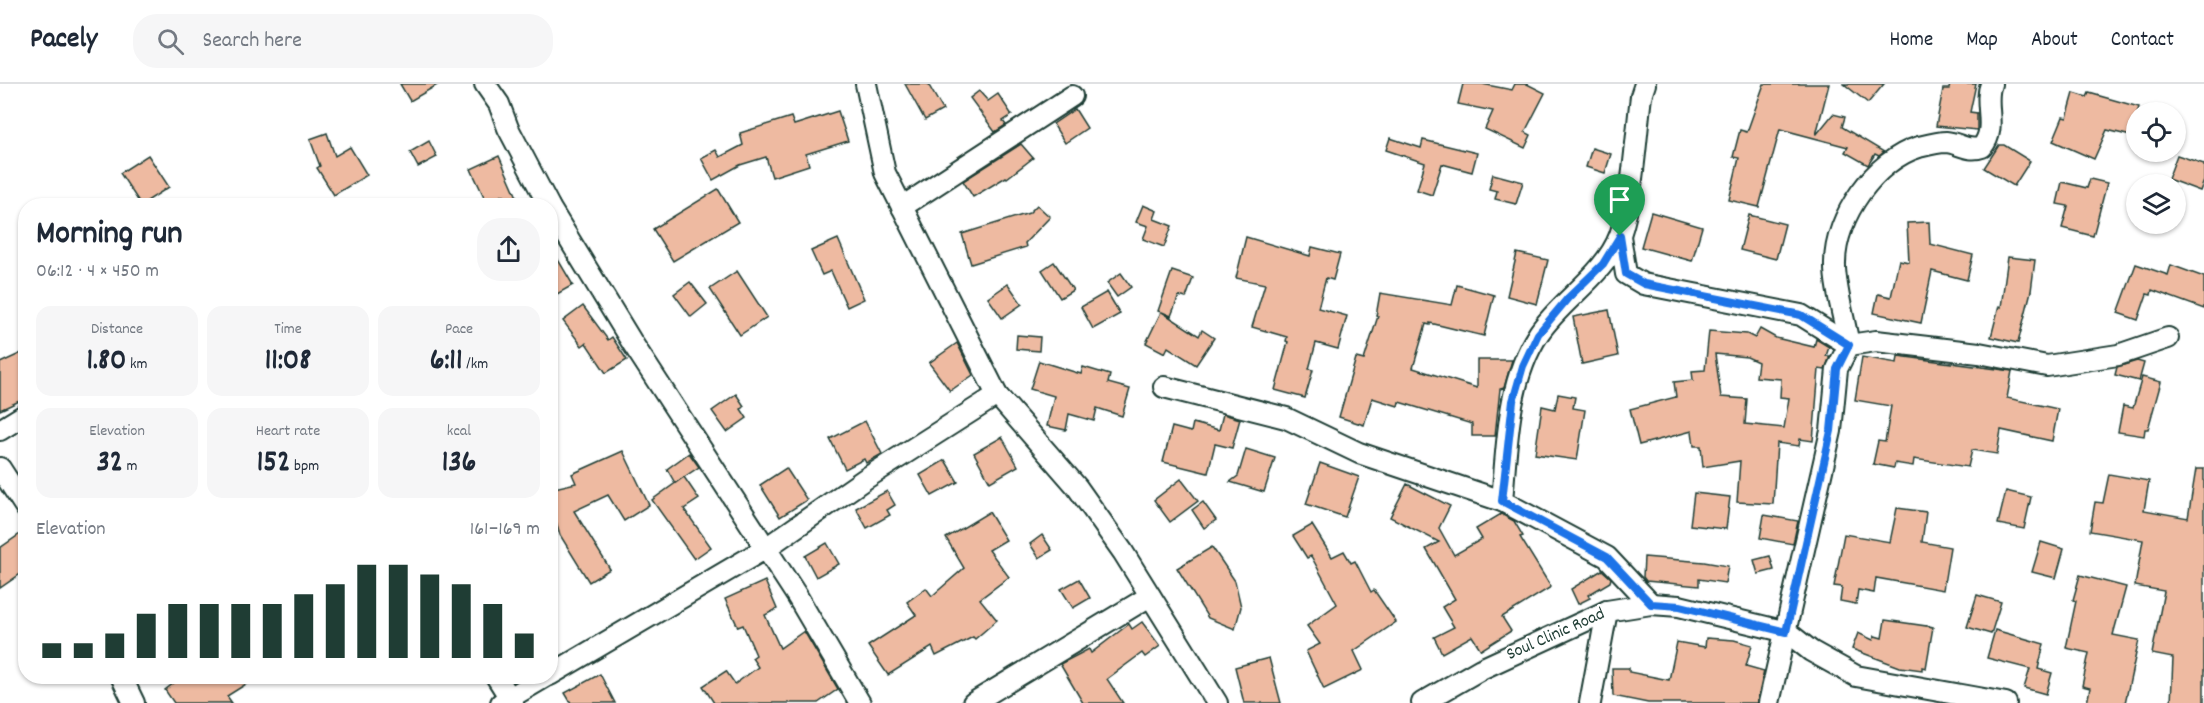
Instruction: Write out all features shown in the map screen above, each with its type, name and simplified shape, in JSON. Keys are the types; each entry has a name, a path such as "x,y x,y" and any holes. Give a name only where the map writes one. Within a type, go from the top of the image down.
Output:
{"street":[{"path":"485,84 499,104 508,128 545,198"},
{"path":"866,84 885,173 997,395 1077,487 1123,552 1217,703"},
{"path":"1502,501 1513,401 1523,366 1538,334 1568,298 1603,264 1620,236 1627,203 1641,96 1645,84"},
{"path":"1769,703 1831,431 1837,369 1849,345 1834,263 1843,224 1866,184 1888,161 1900,153 1921,146 1947,142 1972,150 1982,147 1987,138 1991,115 1989,91 1991,84"},
{"path":"902,207 1072,96"},
{"path":"558,221 591,278 797,596 860,703"},
{"path":"1620,236 1626,274 1644,284 1801,315 1849,345 1876,341 1979,353 2047,366 2118,356 2168,338"},
{"path":"1164,387 1286,418 1359,453 1502,501 1607,557 1651,604"},
{"path":"558,671 766,548 865,479 997,395"},
{"path":"0,430 18,419"},
{"path":"0,468 18,496"},
{"path":"973,703 1150,596"},
{"name":"Soul Clinic Road","path":"1422,703 1481,669 1607,611 1651,604 1680,606 1786,632 1811,651 1857,676 2007,703"},
{"path":"1590,703 1607,611"},
{"path":"125,684 134,703"},
{"path":"500,684 508,701 536,684"}],"building":[{"path":"400,84 439,84 410,101"},
{"path":"905,84 928,84 943,110 925,120"},
{"path":"1463,84 1482,84 1512,90 1515,84 1527,84 1545,93 1525,132 1531,135 1525,148 1485,129 1493,111 1458,104"},
{"path":"1764,84 1829,84 1816,135 1833,114 1845,117 1842,127 1884,152 1879,156 1875,154 1868,165 1845,152 1848,147 1780,129 1759,207 1729,200 1739,158 1733,157 1740,130 1747,132"},
{"path":"1844,84 1884,84 1868,103"},
{"path":"1950,84 1976,84 1970,112 1977,113 1977,130 1936,126 1943,89 1949,89"},
{"path":"979,91 988,101 998,94 1012,115 1003,121 1006,125 995,132 970,98"},
{"path":"2074,93 2087,97 2089,93 2126,103 2126,135 2107,130 2094,159 2053,141 2063,117 2067,118"},
{"path":"1075,109 1087,128 1065,143 1053,124"},
{"path":"838,111 848,141 806,154 809,165 772,177 766,157 740,165 713,180 701,158 716,150 720,157 743,145 740,133 791,117 794,125"},
{"path":"327,133 335,156 350,147 367,175 334,195 317,168 320,166 310,139"},
{"path":"1390,138 1421,148 1423,140 1477,153 1472,172 1442,164 1432,195 1417,190 1425,163 1386,150"},
{"path":"429,141 437,157 418,167 410,152"},
{"path":"1021,144 1033,158 1007,178 973,197 963,181"},
{"path":"1999,145 2004,145 2030,161 2014,186 1984,168"},
{"path":"1592,148 1611,154 1605,173 1586,167"},
{"path":"148,155 169,187 152,198 136,198 120,173"},
{"path":"499,156 517,198 507,198 503,195 497,198 485,198 471,169"},
{"path":"2186,158 2204,164 2204,181 2200,191 2186,186 2186,174 2170,174 2174,162 2186,162"},
{"path":"1493,174 1523,182 1516,204 1495,199 1497,191 1489,189"},
{"path":"2090,179 2107,183 2093,236 2062,228 2068,206 2057,204 2062,182 2087,188"},
{"path":"718,189 738,222 673,261 653,229"},
{"path":"1037,205 1050,217 1025,243 1026,247 971,264 962,234 1029,213"},
{"path":"1143,205 1157,211 1154,219 1172,226 1164,247 1143,239 1148,226 1136,222"},
{"path":"1651,212 1702,227 1692,261 1641,247"},
{"path":"1749,215 1785,224 1776,259 1740,250"},
{"path":"1929,222 1930,244 1973,255 1967,280 1932,271 1921,323 1874,313 1878,294 1891,297 1899,260 1909,262 1907,223"},
{"path":"1246,237 1310,256 1312,247 1340,254 1333,280 1326,278 1318,308 1347,316 1338,349 1316,343 1309,369 1313,370 1305,398 1275,390 1288,342 1287,337 1252,327 1265,284 1236,278"},
{"path":"838,239 864,299 847,307 831,271 822,275 811,251"},
{"path":"1517,253 1548,260 1537,304 1507,296"},
{"path":"2008,257 2035,260 2031,291 2018,343 1991,337 1999,306 2001,307"},
{"path":"558,260 573,285 558,293"},
{"path":"1054,262 1073,290 1060,298 1042,270"},
{"path":"2136,264 2168,275 2171,265 2204,277 2204,309 2152,290 2151,295 2147,294 2138,320 2118,313"},
{"path":"737,271 767,317 740,335 710,289"},
{"path":"1172,271 1193,278 1186,298 1179,296 1171,316 1162,312 1199,336 1202,330 1214,338 1196,365 1168,347 1165,353 1146,343 1161,312 1158,311"},
{"path":"1121,273 1131,287 1117,297 1107,283"},
{"path":"690,282 707,304 691,317 674,294"},
{"path":"1008,284 1022,304 1002,318 988,298"},
{"path":"1457,285 1494,295 1484,336 1426,324 1413,368 1477,388 1477,360 1512,360 1504,388 1500,389 1495,436 1472,436 1472,424 1399,402 1398,406 1372,398 1364,425 1339,417 1356,358 1364,360 1378,316 1376,316 1380,293 1452,305"},
{"path":"1107,292 1120,314 1093,329 1081,307"},
{"path":"583,306 608,340 612,337 627,360 606,373 586,343 582,346 563,321"},
{"path":"1609,310 1618,356 1582,364 1573,317"},
{"path":"1760,329 1776,338 1814,347 1816,339 1829,347 1826,356 1830,356 1825,370 1819,369 1813,441 1800,439 1799,446 1777,443 1773,504 1737,502 1740,461 1703,467 1701,446 1694,446 1692,431 1639,445 1630,409 1676,397 1674,382 1693,380 1692,371 1705,370 1709,331 1747,334 1755,338","holes":["1715,354 1747,357 1758,362 1756,377 1781,379 1780,397 1789,398 1784,428 1745,424 1747,399 1721,397"]},
{"path":"1017,335 1040,337 1039,351 1016,349"},
{"path":"957,343 973,375 950,391 929,363"},
{"path":"18,355 18,402 0,410 0,363"},
{"path":"1898,356 2012,371 2007,398 2058,409 2052,441 2001,430 1997,454 1972,450 1968,467 1914,459 1913,466 1895,463 1894,468 1873,464 1878,441 1885,442 1891,406 1855,400 1862,357 1897,363"},
{"path":"1039,361 1081,374 1083,367 1110,375 1108,383 1130,389 1122,416 1097,408 1094,421 1069,414 1066,430 1047,426 1054,396 1030,389"},
{"path":"2137,361 2144,363 2139,381 2115,375 2117,367"},
{"path":"2142,377 2161,382 2148,429 2145,429 2144,436 2118,432 2123,406 2133,408"},
{"path":"736,394 744,406 741,409 747,418 727,432 712,411"},
{"path":"1558,394 1575,397 1573,408 1585,410 1577,460 1535,454 1542,406 1555,409"},
{"path":"1223,414 1240,419 1232,448 1215,444 1208,473 1163,462 1172,427 1191,432 1193,423 1219,430"},
{"path":"865,421 882,454 866,463 864,459 845,469 830,439"},
{"path":"1002,437 1018,466 990,482 974,453"},
{"path":"1246,449 1275,458 1264,492 1230,482 1238,476"},
{"path":"623,451 649,505 624,521 608,495 574,511 610,569 589,582 558,528 558,487 576,483 572,474"},
{"path":"689,453 699,467 675,483 667,469"},
{"path":"945,460 958,482 932,496 920,475"},
{"path":"1320,463 1359,477 1345,517 1306,504"},
{"path":"786,468 807,500 780,517 760,485"},
{"path":"2196,469 2204,469 2204,703 2171,703 2173,658 2152,654 2164,591 2135,586 2143,540 2090,531 2095,502 2103,503 2109,474 2149,481 2144,510 2188,518"},
{"path":"684,477 699,499 684,509 711,547 694,559 652,500"},
{"path":"1181,479 1198,501 1170,522 1154,500"},
{"path":"1407,484 1450,506 1439,528 1454,555 1482,539 1476,529 1501,514 1514,521 1523,536 1520,537 1551,587 1502,617 1511,631 1481,650 1472,636 1442,653 1434,637 1454,627 1442,607 1455,599 1426,549 1439,542 1390,517"},
{"path":"887,491 895,505 887,510 890,515 867,528 856,508"},
{"path":"2006,491 2031,497 2024,529 1998,524"},
{"path":"1694,493 1730,497 1726,529 1690,525"},
{"path":"1203,502 1216,520 1204,528 1192,510"},
{"path":"1897,508 1926,512 1922,542 1950,547 1943,590 1876,578 1874,593 1858,590 1856,604 1840,601 1842,587 1834,586 1844,534 1890,542"},
{"path":"989,512 1006,540 989,550 1009,577 980,599 997,620 975,639 973,637 936,656 932,647 888,675 868,646 916,615 907,602 926,588 932,596 964,568 946,538"},
{"path":"1764,515 1798,521 1793,544 1760,538"},
{"path":"1312,525 1332,557 1344,551 1351,563 1355,561 1371,592 1374,590 1396,622 1354,651 1363,670 1324,689 1306,651 1320,644 1307,626 1337,604 1311,556 1307,558 1293,536"},
{"path":"1042,535 1052,550 1039,558 1030,544"},
{"path":"18,536 18,576 0,588 0,548"},
{"path":"2041,542 2064,549 2056,578 2032,572"},
{"path":"827,543 839,564 816,577 805,556"},
{"path":"1212,547 1235,581 1241,607 1235,629 1208,618 1177,568"},
{"path":"1770,556 1774,570 1758,574 1754,560"},
{"path":"1644,557 1728,566 1725,583 1699,579 1699,586 1646,581 1643,577"},
{"path":"1602,570 1611,578 1610,582 1588,595 1590,598 1578,604 1571,589"},
{"path":"2080,575 2126,587 2113,635 2139,640 2125,703 2087,703 2090,688 2082,686 2089,653 2066,648 2076,601 2073,600"},
{"path":"1079,579 1090,598 1073,608 1061,589"},
{"path":"765,581 777,609 765,615 780,648 804,631 838,689 818,703 714,703 703,686 726,671 735,684 758,667 752,658 756,655 743,625 738,627 725,599"},
{"path":"1977,595 2001,602 1991,634 1967,627"},
{"path":"1885,620 1933,627 1926,668 1922,667 1922,670 1900,667 1852,649 1858,633 1873,640 1875,636 1882,638"},
{"path":"1142,622 1160,646 1145,657 1142,653 1107,679 1123,703 1083,703 1060,664 1089,649 1091,653 1129,624 1132,629"},
{"path":"1995,630 2044,644 2038,669 2052,673 2046,694 2024,688 2030,669 1987,658"},
{"path":"1706,638 1734,640 1752,645 1746,666 1764,671 1757,703 1648,703 1613,696 1612,668 1629,668 1629,672 1669,680 1677,642 1705,647"},
{"path":"1269,658 1281,703 1244,703 1235,667"},
{"path":"600,674 615,703 571,703 565,693"},
{"path":"173,684 246,684 227,696 232,703 174,703 165,690"}],"route":[{"path":"1620,236 1626,274 1644,284 1801,315 1849,345 1837,369 1831,431 1786,632 1680,606 1651,604 1607,557 1502,501 1513,401 1523,366 1538,334 1568,298 1603,264 1620,236"}]}
